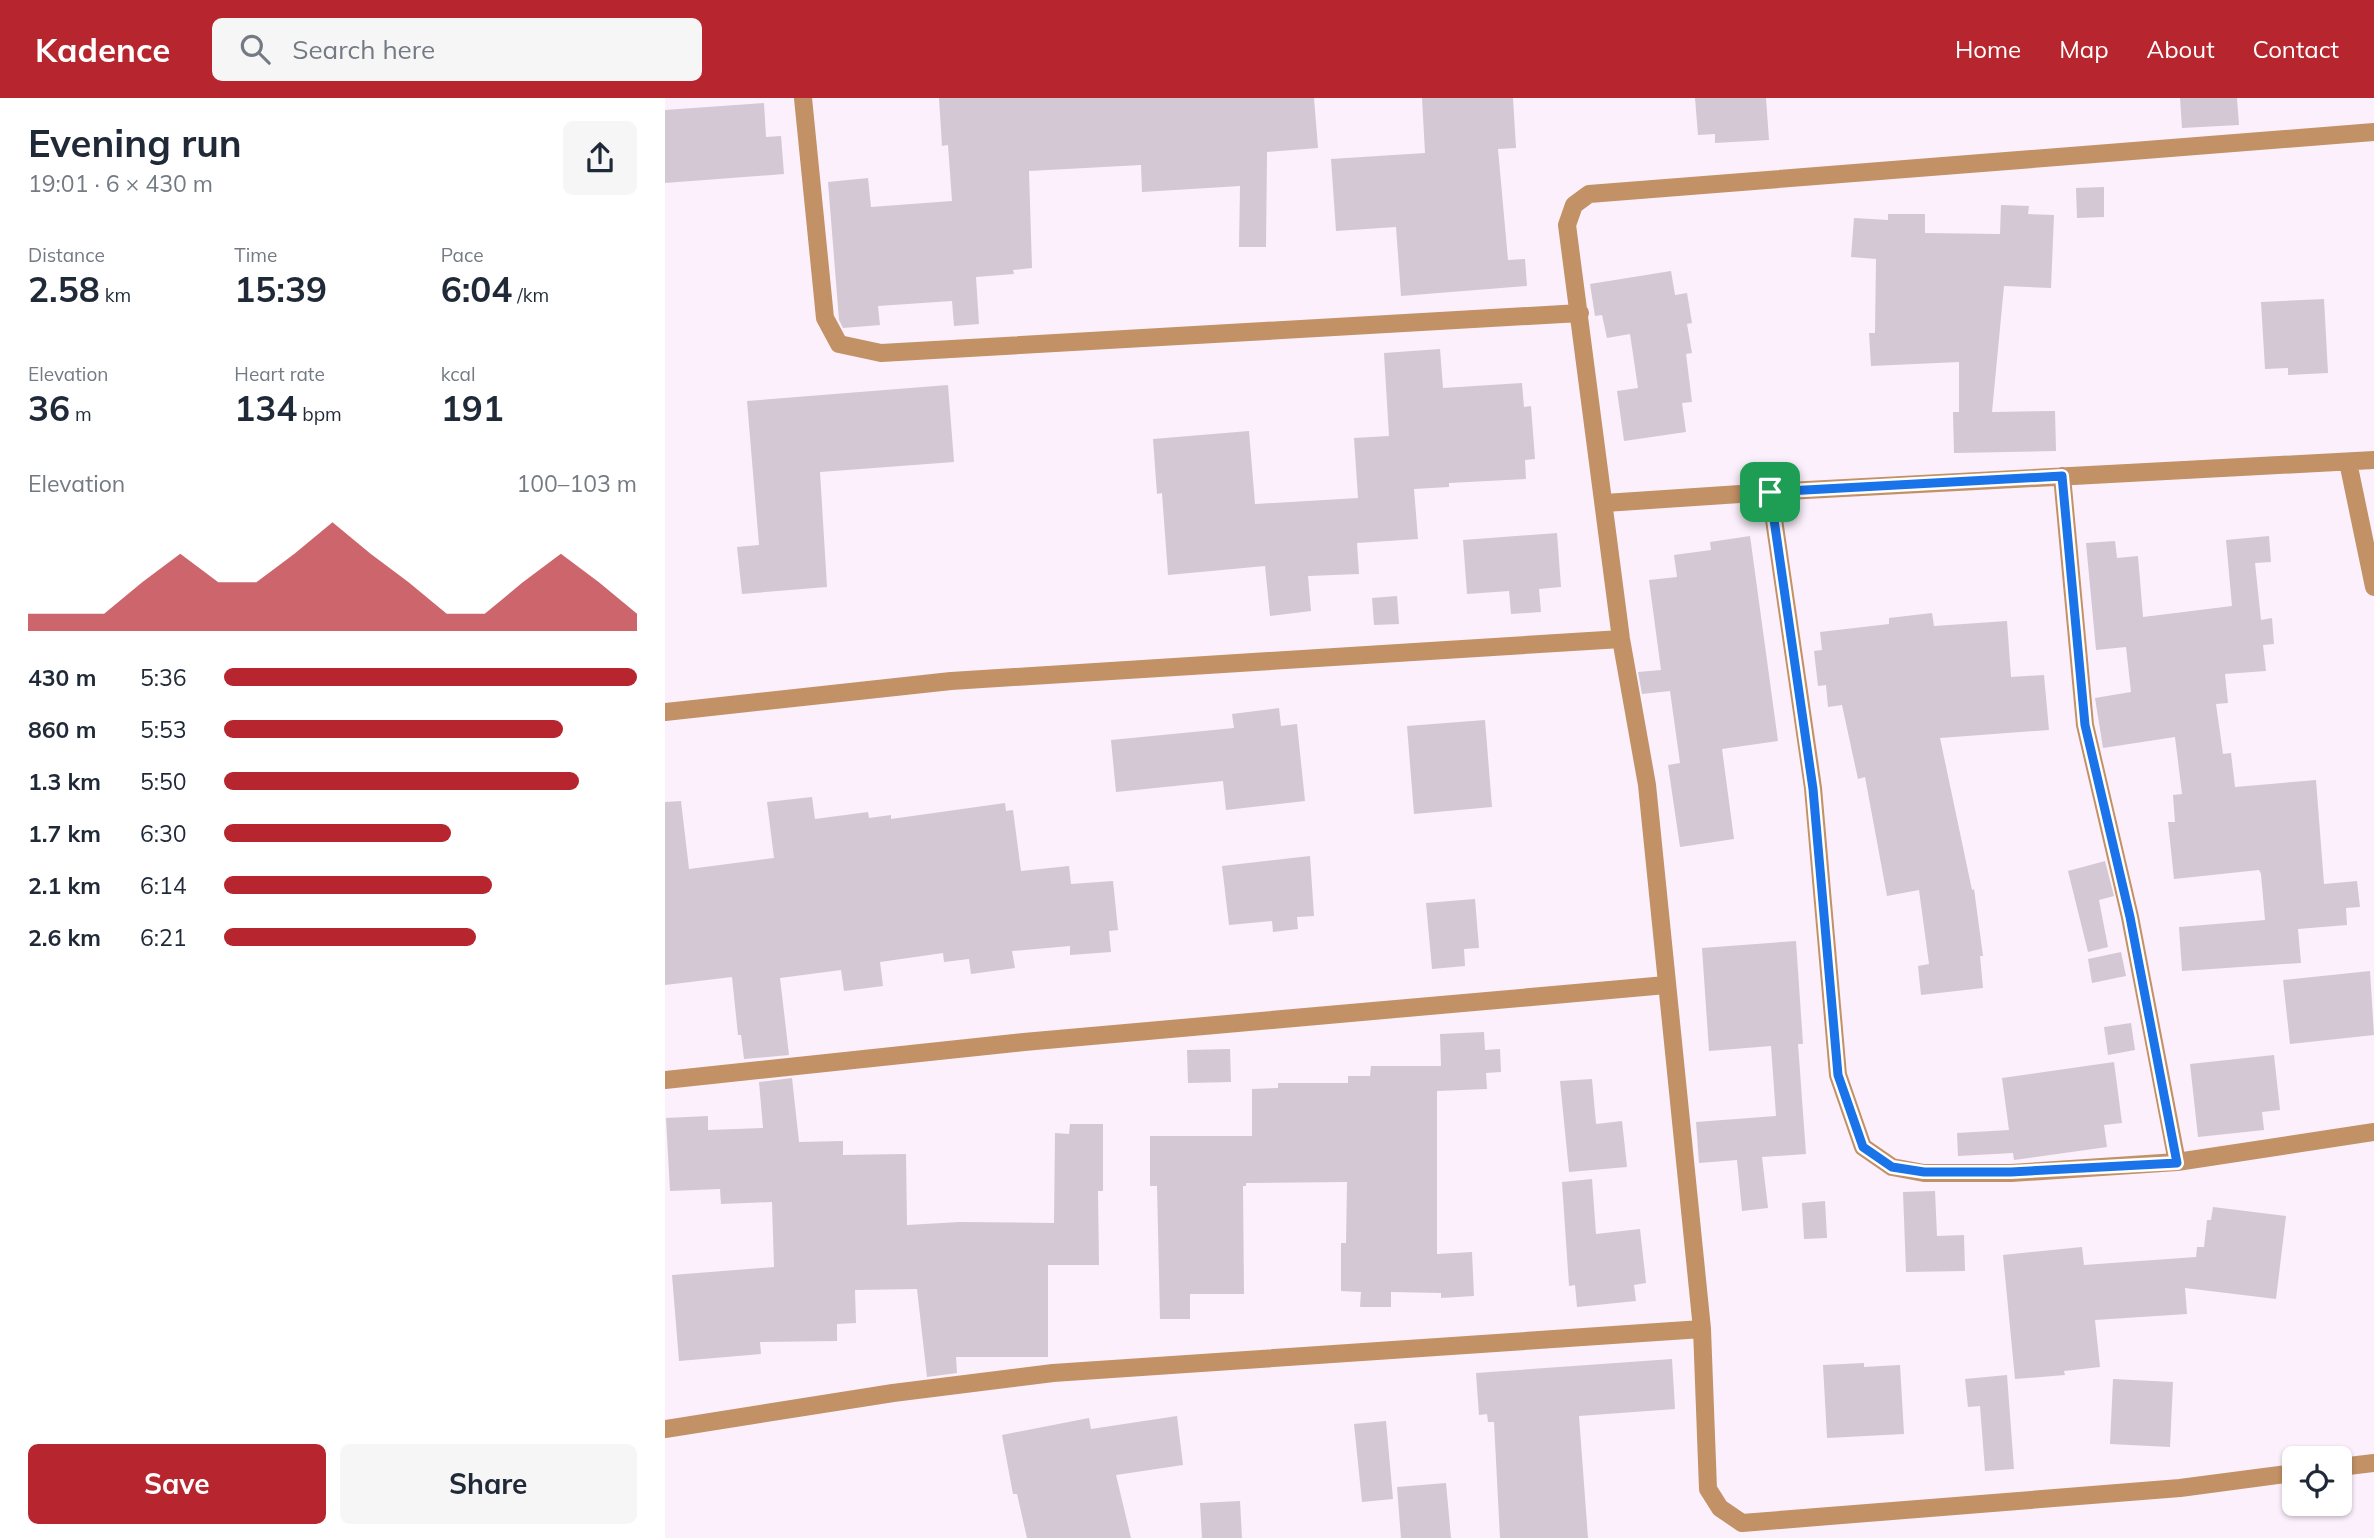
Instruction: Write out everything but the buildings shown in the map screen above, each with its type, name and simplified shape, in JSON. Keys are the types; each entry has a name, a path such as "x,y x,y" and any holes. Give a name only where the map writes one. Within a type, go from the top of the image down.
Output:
{"street":[{"path":"803,98 825,318 839,344 881,353 1580,313"},
{"path":"2282,1475 2180,1488 1742,1523 1720,1508 1708,1489 1702,1329 1647,785 1621,639 1567,225 1574,205 1589,194 2374,132"},
{"path":"1605,503 2374,460"},
{"path":"2348,462 2374,587"},
{"path":"2062,476 2085,725 2130,917 2177,1163"},
{"path":"1770,492 1813,789 1838,1075 1863,1147 1892,1167 1924,1172 2011,1172 2177,1163 2374,1132"},
{"path":"665,712 951,681 1621,639"},
{"path":"665,1080 1024,1042 1666,985"},
{"path":"665,1429 893,1393 1053,1373 1702,1329"},
{"path":"2352,1466 2374,1463"}],"route":[{"path":"2062,476 2085,725 2130,917 2177,1163 2011,1172 1924,1172 1892,1167 1863,1147 1838,1075 1813,789 1770,492 2062,476"}]}
